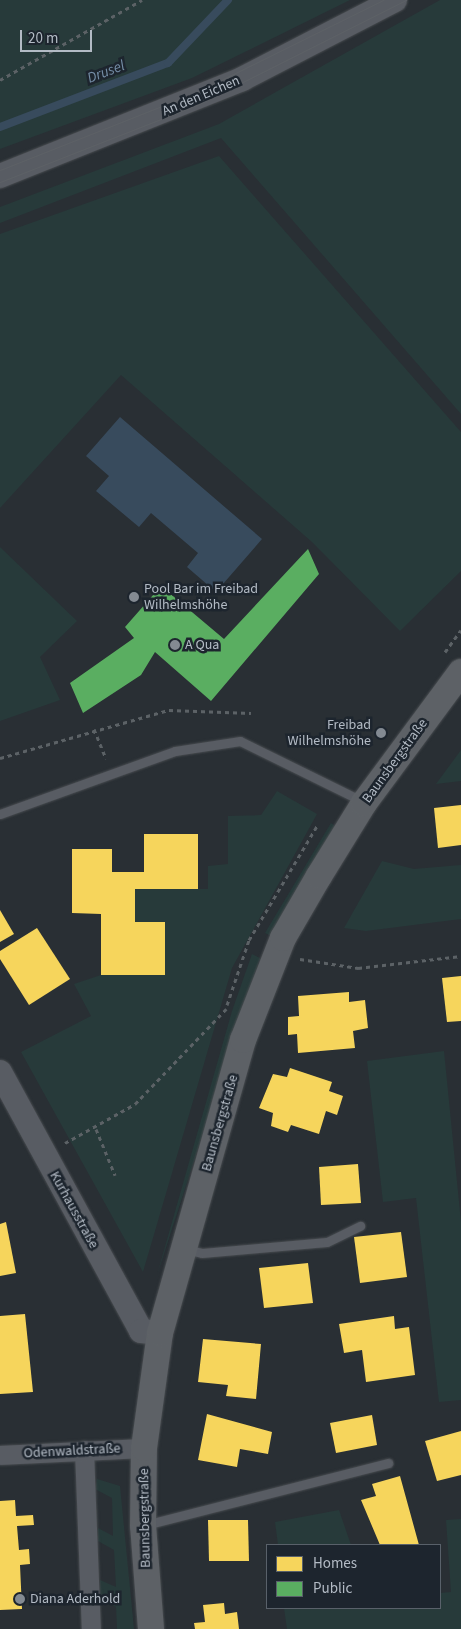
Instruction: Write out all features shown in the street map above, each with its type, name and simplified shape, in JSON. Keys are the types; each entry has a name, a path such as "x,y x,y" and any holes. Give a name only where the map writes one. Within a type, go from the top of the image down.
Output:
{"main road":[{"name":"Baunsbergstraße","path":"151,1629 142,1526 144,1448 160,1333 243,1040 278,952 364,803 461,672"}],"street":[{"name":"An den Eichen","path":"0,176 242,79 394,0"},
{"name":"Kurhausstraße","path":"0,1072 42,1154 141,1331 160,1333"},
{"name":"Odenwaldstraße","path":"0,1455 144,1448"},
{"path":"84,1450 91,1629"}],"lane":[{"path":"0,814 112,776 175,751 240,741 364,803"},
{"path":"184,1248 202,1253 327,1242 360,1226"},
{"path":"142,1526 388,1463"}],"path":[{"path":"0,80 142,0"},
{"path":"0,758 94,729 169,710 251,713"},
{"path":"94,729 112,776"},
{"path":"278,952 358,968 461,956"},
{"path":"42,1154 96,1129 136,1104 226,1009"},
{"path":"96,1129 116,1175"}],"shaded area":[{"path":"0,0 350,0 192,78 0,149"},
{"path":"440,0 461,0 461,414 221,138 0,223 0,207 219,124"},
{"path":"219,156 461,432 461,571 400,631 312,542 121,375 0,508 0,234"},
{"path":"0,547 77,621 40,657 60,700 0,721"},
{"path":"461,750 461,781 436,784"},
{"path":"277,791 317,814 232,968 143,1272 21,1052 91,1016 74,984 101,975 165,975 165,922 135,922 135,889 208,889 208,866 228,864 228,816 261,815"},
{"path":"331,823 337,827 271,936 265,933"},
{"path":"382,861 414,869 461,865 461,919 366,931 344,928"},
{"path":"252,954 260,958 157,1275 232,1011"},
{"path":"444,1051 461,1222 461,1400 439,1402 416,1198 383,1202 367,1061"},
{"path":"97,1479 120,1486 134,1629 117,1629 116,1607 100,1598 100,1580 116,1587 114,1550 98,1541 98,1528 113,1536 112,1498 95,1489"},
{"path":"339,1510 351,1544 278,1544 275,1522"},
{"path":"461,1519 461,1629 287,1629 284,1609 441,1609 441,1593 451,1592 446,1520"}],"water":[{"path":"120,417 262,539 216,592 187,567 198,553 151,513 139,527 96,491 109,476 86,456"}],"building: Homes":[{"path":"461,805 461,845 438,848 434,808"},
{"path":"144,834 198,834 198,889 135,889 135,922 165,922 165,975 101,975 101,914 72,913 72,849 112,849 112,872 144,872"},
{"path":"0,910 14,934 0,942"},
{"path":"37,928 70,979 29,1005 0,959 0,951"},
{"path":"461,976 461,1021 447,1022 442,978"},
{"path":"349,992 349,1002 365,1000 368,1028 353,1031 355,1048 298,1053 297,1034 288,1035 288,1017 299,1016 298,996"},
{"path":"290,1068 332,1082 329,1091 343,1096 337,1115 326,1111 319,1134 291,1125 288,1132 271,1126 273,1113 259,1108 273,1074 287,1077"},
{"path":"358,1164 361,1203 321,1205 319,1167"},
{"path":"6,1222 16,1273 0,1276 0,1224"},
{"path":"401,1232 407,1277 360,1283 354,1237"},
{"path":"308,1263 313,1303 264,1308 259,1268"},
{"path":"25,1314 33,1392 0,1394 0,1316"},
{"path":"394,1316 395,1329 409,1327 415,1375 366,1382 362,1350 344,1353 339,1324"},
{"path":"203,1339 261,1344 256,1399 226,1396 228,1385 198,1382"},
{"path":"207,1414 272,1432 268,1454 240,1449 237,1467 198,1460"},
{"path":"372,1415 377,1445 336,1453 330,1423"},
{"path":"461,1431 461,1475 437,1481 425,1441"},
{"path":"400,1476 419,1544 380,1544 361,1500 376,1496 372,1484"},
{"path":"15,1500 16,1516 33,1515 34,1525 17,1526 19,1550 29,1549 30,1564 20,1565 22,1609 0,1610 0,1501"},
{"path":"208,1520 248,1520 249,1561 209,1561"},
{"path":"224,1603 225,1614 237,1612 239,1629 195,1629 194,1623 205,1622 203,1605"}],"building: Public":[{"path":"308,549 319,574 211,701 155,652 141,675 83,713 70,683 134,638 125,627 161,586 224,639"}],"waterway":[{"name":"Drusel","path":"0,127 168,63 228,0"}],"tram line":[{"path":"0,170 197,92 383,0"},
{"path":"0,182 199,104 406,0"}],"place":[{"name":"Pool Bar im Freibad Wilhelmshöhe","path":"134,597"},
{"name":"A Qua","path":"175,645"},
{"name":"Freibad Wilhelmshöhe","path":"381,733"},
{"name":"Diana Aderhold","path":"20,1599"}]}
